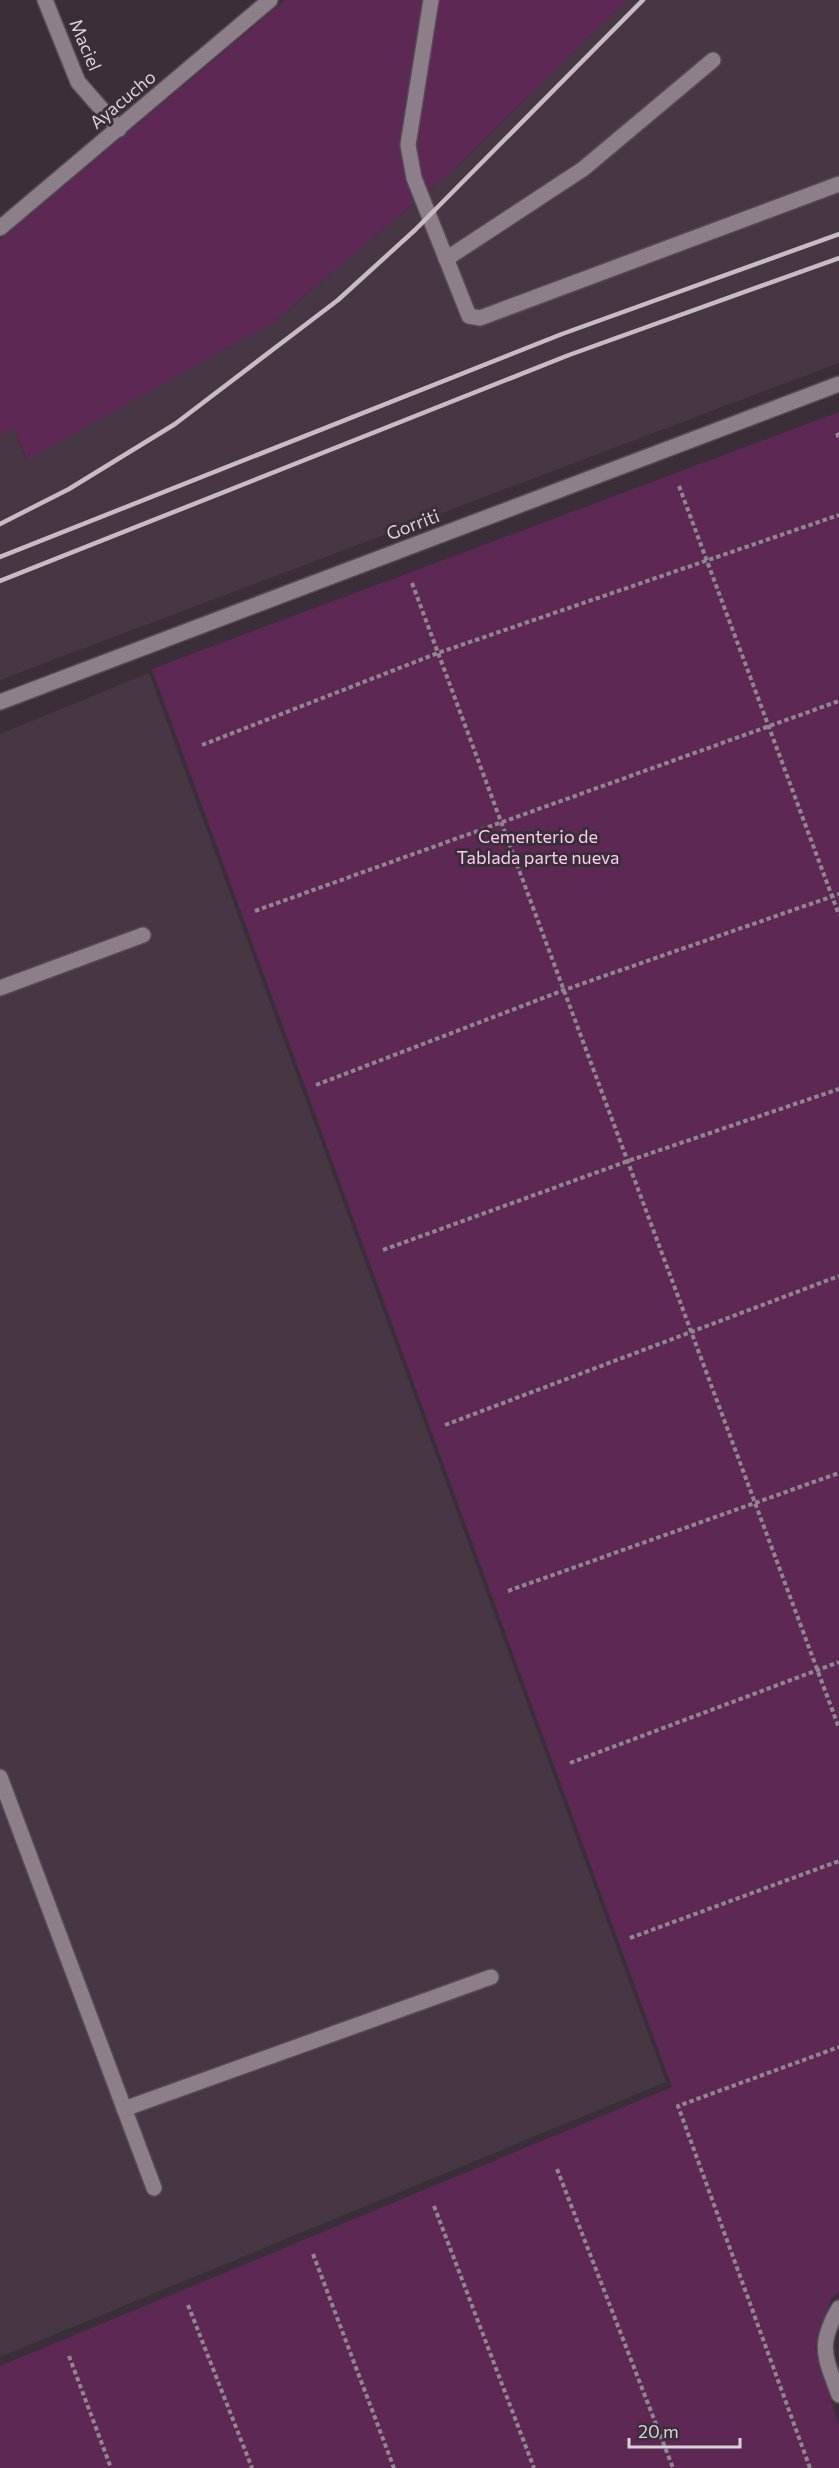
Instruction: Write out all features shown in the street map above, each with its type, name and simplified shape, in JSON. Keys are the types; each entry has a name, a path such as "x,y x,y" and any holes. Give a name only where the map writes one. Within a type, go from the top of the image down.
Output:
{"street":[{"name":"Maciel","path":"45,0 78,82 119,129"},
{"name":"Ayacucho","path":"0,228 270,0"},
{"path":"431,0 408,145 414,178 469,316 480,318 839,184"},
{"path":"446,259 583,170 713,60"},
{"name":"Gorriti","path":"0,702 839,384"},
{"path":"0,988 143,935"},
{"path":"0,1777 154,2188"},
{"path":"124,2109 491,1977"},
{"path":"839,2308 828,2326 824,2351 839,2395"}],"path":[{"path":"837,433 839,439"},
{"path":"679,486 839,915"},
{"path":"202,745 438,653 839,515"},
{"path":"412,583 839,1728"},
{"path":"255,911 839,701"},
{"path":"316,1085 564,990 839,894"},
{"path":"382,1250 628,1161 839,1089"},
{"path":"445,1425 839,1276"},
{"path":"508,1591 839,1473"},
{"path":"570,1763 839,1662"},
{"path":"630,1938 839,1861"},
{"path":"810,2468 678,2106 839,2047"},
{"path":"556,2169 673,2468"},
{"path":"434,2206 534,2468"},
{"path":"313,2254 394,2468"},
{"path":"188,2305 252,2468"},
{"path":"69,2356 111,2468"}],"shaded area":[{"path":"627,0 839,0 839,363 0,680 0,437 14,427 26,460 274,322 452,171"},
{"path":"149,673 666,2082 0,2357 0,734"}],"green space":[{"path":"285,0 627,0 452,171 274,322 27,460 14,427 0,437 0,240"},
{"name":"Cementerio de Tablada parte nueva","path":"839,412 839,2291 831,2299 815,2348 839,2426 839,2468 0,2468 0,2366 672,2087 152,669"}],"railway":[{"path":"0,524 69,489 175,424 338,300 415,230 643,0"},
{"path":"0,557 562,334 839,234"},
{"path":"0,581 569,355 839,258"}]}
